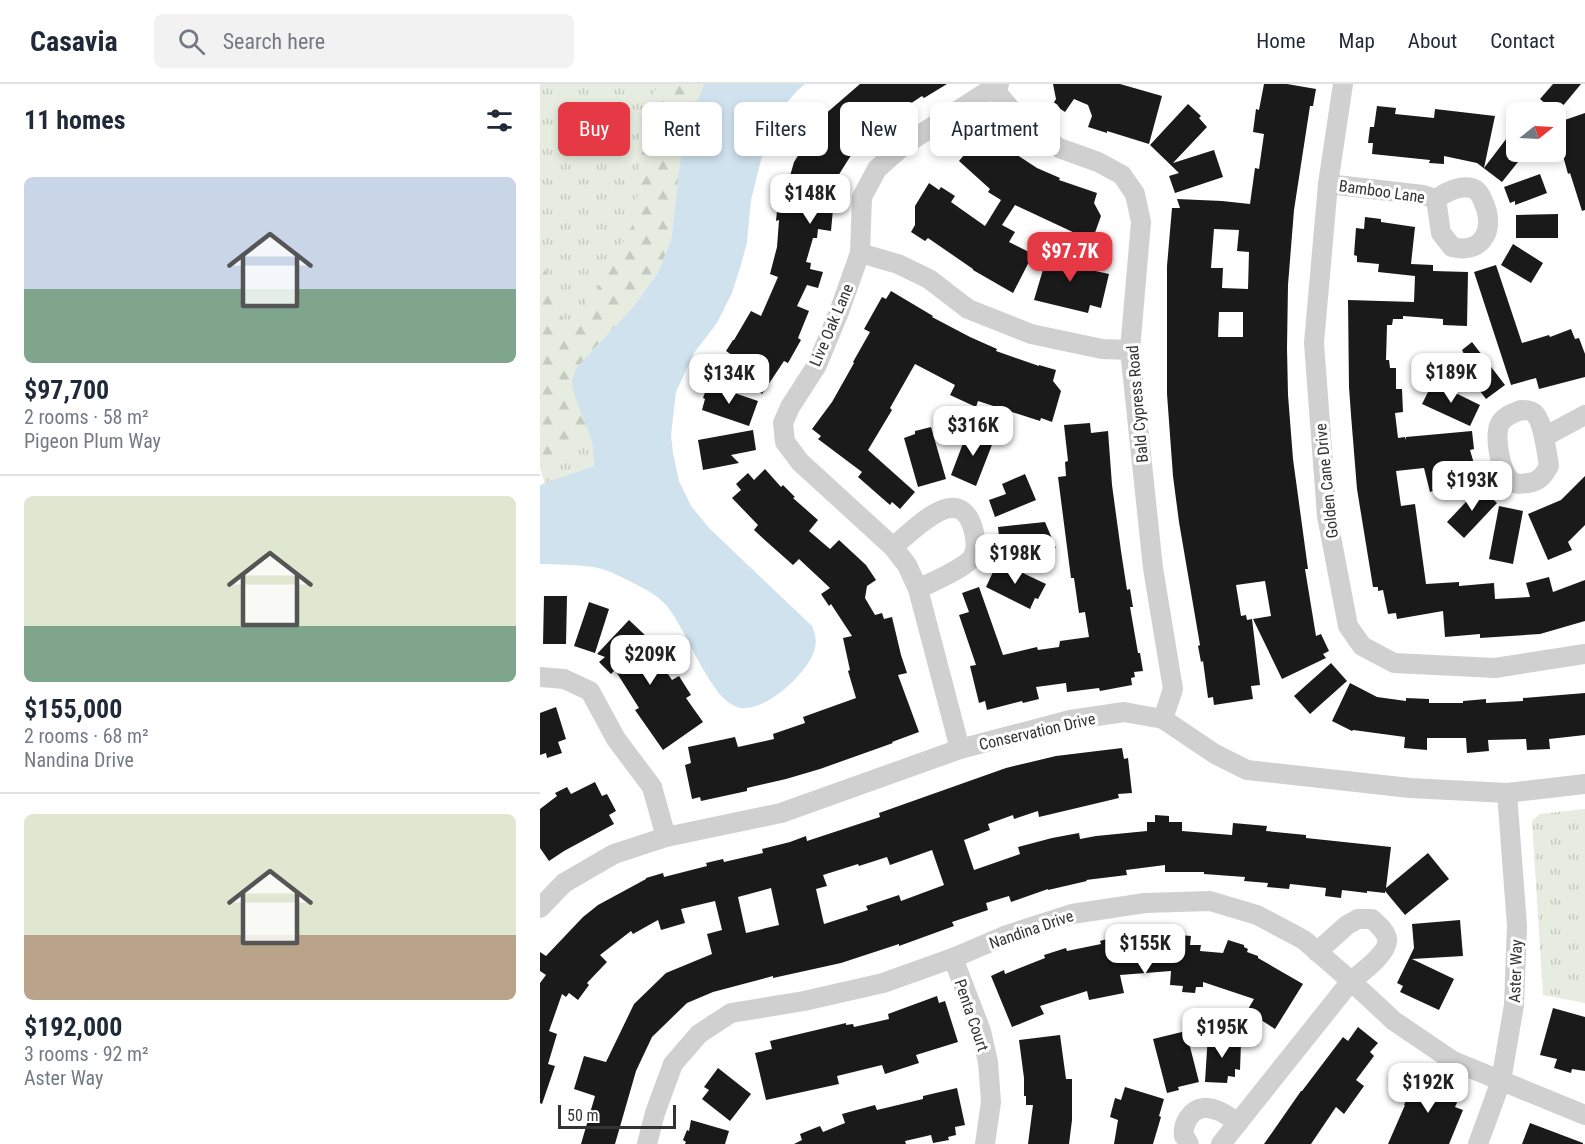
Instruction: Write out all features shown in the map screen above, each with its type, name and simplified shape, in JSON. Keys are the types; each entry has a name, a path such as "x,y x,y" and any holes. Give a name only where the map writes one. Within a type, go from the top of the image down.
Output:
{"street":[{"name":"Golden Cane Drive","path":"1343,84 1328,184 1314,343 1327,516 1348,626 1362,646 1394,663 1495,668 1585,654"},
{"name":"Live Oak Lane","path":"960,749 918,589 908,565 893,547 800,462 785,442 783,423 790,407 817,365 839,312 860,253 862,197 878,169 904,145 996,86"},
{"name":"Bald Cypress Road","path":"996,86 1019,119 1059,148 1098,162 1122,176 1135,194 1141,222 1130,350 1153,568 1173,689 1163,719"},
{"name":"Bamboo Lane","path":"1328,184 1423,195 1436,199"},
{"path":"860,253 898,264 929,279 968,309 1031,334 1102,349 1130,350"},
{"path":"1544,437 1585,415"},
{"path":"893,547 944,508 953,507 968,515 974,532 976,551 971,560 918,589"},
{"path":"540,677 564,679 590,691 616,738 652,787 666,837"},
{"name":"Conservation Drive","path":"540,908 564,883 614,854 666,837 782,813 960,749 1070,720 1124,712 1163,719 1215,754 1247,770 1410,788 1507,793 1585,784"},
{"name":"Aster Way","path":"1478,1144 1501,1081 1514,1005 1517,926 1507,793"},
{"name":"Nandina Drive","path":"647,1144 655,1113 673,1064 699,1034 730,1013 804,1001 883,983 953,958 1007,935 1072,914 1145,903 1210,901 1257,915 1304,940 1394,1022 1453,1061 1585,1115"},
{"path":"1221,1144 1351,981 1373,963 1386,946 1387,938 1372,919 1358,919 1347,925 1317,952"},
{"name":"Penta Court","path":"953,958 981,1031 988,1062 991,1102 985,1144"},
{"path":"1189,1144 1184,1136 1185,1123 1196,1110 1214,1109 1238,1123"}],"green space":[{"path":"540,84 704,84 696,102 642,102 642,156 673,156 573,391 592,441 594,466 545,484 540,468"},
{"path":"658,84 704,84 697,102 650,102"},
{"path":"642,119 642,156 681,156 671,241 657,274 634,306 577,367 573,391 587,427 540,463 540,254 564,325 597,289 637,217 639,126"},
{"path":"1585,809 1585,1003 1543,995 1532,821 1540,814"}],"water":[{"path":"704,84 805,84 787,102 734,102 734,156 762,156 751,200 747,242 732,293 717,323 694,353 676,392 671,435 679,481 691,506 710,529 812,626 815,634 816,645 811,658 795,680 771,699 747,708 737,707 719,693 701,666 673,614 653,594 601,569 575,565 540,564 540,485 594,466 592,441 573,391 572,379 577,367 634,306 657,274 671,241 681,156 722,156 722,102 697,102"}],"building":[{"path":"860,84 947,84 913,102 840,102 840,156 851,156 838,176 828,209 833,209 831,231 818,229 817,238 813,238 806,262 811,263 810,269 823,272 818,288 807,285 797,306 809,311 798,338 801,340 788,363 784,361 762,394 724,368 732,355 726,351 751,311 761,316 778,277 770,274 777,247 779,220 776,221 783,174 790,176 798,156 828,156 828,112"},
{"path":"1053,84 1120,84 1162,96 1149,144 1088,127 1092,116 1088,105 1074,99 1065,112 1060,109 1060,102 1054,102 1056,99"},
{"path":"1264,84 1287,84 1316,89 1313,106 1310,106 1294,210 1288,285 1288,395 1293,459 1308,569 1305,569 1316,636 1321,634 1329,651 1323,654 1326,658 1282,679 1253,619 1271,616 1265,581 1236,585 1241,616 1246,615 1247,620 1252,619 1260,685 1251,686 1253,699 1214,705 1213,697 1208,698 1203,661 1201,662 1198,646 1200,645 1173,476 1167,394 1167,266 1172,208 1180,208 1177,199 1250,204 1255,168 1259,169 1264,134 1253,132 1256,109 1259,110","holes":["1214,229 1239,230 1237,251 1249,252 1248,289 1222,288 1223,268 1211,268","1219,312 1243,312 1243,337 1218,337"]},
{"path":"1553,84 1581,84 1566,102 1544,102 1540,99"},
{"path":"1188,104 1201,116 1199,118 1207,127 1173,163 1214,150 1223,177 1175,193 1169,176 1179,173 1150,145"},
{"path":"1377,106 1396,108 1395,114 1434,118 1435,109 1495,116 1484,168 1506,139 1506,162 1518,162 1502,182 1477,163 1444,156 1444,164 1429,163 1430,160 1372,154 1373,143 1368,143 1370,127 1374,127"},
{"path":"1585,113 1585,210 1582,211 1565,162 1566,120"},
{"path":"963,156 1019,156 1037,168 1060,178 1059,180 1097,193 1094,203 1101,216 1092,241 1015,205 1002,225 1015,232 1009,242 1033,254 1013,293 973,270 928,238 925,241 911,232 915,225 915,206 929,183 955,196 951,202 985,226 1001,200 988,192 990,189 959,161"},
{"path":"1540,174 1547,193 1515,205 1515,201 1510,203 1504,187"},
{"path":"1558,214 1558,238 1516,238 1516,215"},
{"path":"1365,217 1415,227 1411,264 1433,265 1433,271 1468,272 1467,326 1443,325 1443,319 1403,316 1403,319 1393,319 1392,325 1387,325 1386,360 1389,360 1390,368 1396,368 1396,389 1402,389 1403,412 1395,413 1398,438 1405,437 1405,440 1406,437 1472,431 1474,449 1470,450 1480,484 1443,495 1441,488 1430,492 1424,468 1396,471 1401,506 1415,504 1426,584 1459,582 1459,586 1494,583 1495,599 1530,597 1526,583 1549,577 1553,592 1585,580 1585,621 1540,634 1480,638 1480,634 1445,637 1443,611 1397,619 1396,613 1388,614 1383,590 1378,591 1378,587 1373,587 1357,489 1349,387 1348,300 1414,302 1415,276 1378,272 1379,264 1357,262 1357,256 1354,255 1356,228 1364,229"},
{"path":"1513,244 1543,263 1531,283 1501,265"},
{"path":"1050,246 1077,254 1073,266 1109,274 1101,308 1090,305 1088,313 1034,300"},
{"path":"1496,265 1522,343 1549,335 1550,337 1571,329 1575,339 1579,338 1585,354 1585,377 1539,389 1536,378 1511,385 1474,272"},
{"path":"891,291 932,317 997,349 996,351 1056,370 1053,381 1061,391 1052,422 1041,418 1040,421 978,401 976,407 950,395 955,385 915,364 890,408 892,410 868,450 915,492 900,509 892,502 890,505 858,477 862,472 818,439 821,436 812,429 832,402 854,363 870,332 864,329 882,297 886,299"},
{"path":"1472,342 1505,385 1486,399 1456,360 1464,354 1462,350"},
{"path":"1433,382 1480,405 1470,426 1422,404"},
{"path":"708,384 758,401 749,426 702,410"},
{"path":"1090,423 1091,433 1108,431 1112,485 1121,551 1127,590 1130,589 1133,607 1130,607 1143,671 1134,672 1135,677 1131,678 1132,685 1100,691 1099,688 1067,692 1066,683 1036,687 1039,699 987,710 985,701 979,703 970,666 976,665 959,615 969,612 962,593 979,587 1003,655 1037,647 1038,650 1059,647 1060,641 1089,637 1085,612 1079,613 1074,578 1071,578 1058,477 1066,476 1065,462 1068,461 1064,425"},
{"path":"931,427 946,479 918,487 904,438 915,434 915,431"},
{"path":"753,430 756,450 731,455 739,463 703,470 698,440"},
{"path":"968,430 980,435 982,432 995,437 976,486 951,475"},
{"path":"765,469 781,487 783,485 795,497 793,498 818,520 809,531 830,549 839,540 866,565 876,580 867,586 865,598 875,615 882,613 884,619 892,617 907,673 898,675 919,732 820,769 747,788 747,791 701,801 700,797 692,799 685,765 691,763 688,747 735,737 738,747 774,739 773,734 805,723 803,717 856,698 848,671 850,670 843,638 852,636 831,604 829,606 821,594 830,588 799,559 793,565 767,542 754,530 758,525 732,498 741,490 736,484 748,473 754,480"},
{"path":"1025,474 1036,500 995,517 989,500 1006,494 1002,484"},
{"path":"1585,476 1585,525 1568,542 1572,550 1548,560 1528,514 1561,500"},
{"path":"1480,487 1497,503 1464,538 1447,522"},
{"path":"1499,506 1523,511 1513,564 1489,559"},
{"path":"1045,522 1056,548 1001,555 998,527"},
{"path":"998,561 1046,584 1030,609 986,587"},
{"path":"544,596 567,596 566,644 543,644"},
{"path":"589,602 609,609 595,653 574,646"},
{"path":"629,620 647,637 644,639 672,680 679,676 691,695 686,698 703,722 663,750 635,710 639,708 615,670 611,674 599,662 605,657 597,654"},
{"path":"1331,663 1347,681 1310,714 1294,696"},
{"path":"1350,683 1377,697 1406,701 1406,698 1429,699 1429,703 1463,703 1463,701 1486,699 1486,703 1523,701 1523,698 1585,693 1585,735 1549,739 1550,749 1527,750 1526,739 1488,740 1489,751 1467,753 1466,738 1427,738 1427,750 1404,748 1405,737 1352,731 1332,721"},
{"path":"556,707 566,739 558,742 562,753 547,758 546,753 540,755 540,713"},
{"path":"1122,748 1124,759 1128,758 1132,793 1118,794 1119,798 1039,817 1038,811 1014,819 1013,815 988,824 990,830 964,840 974,870 1020,854 1018,847 1052,838 1079,833 1080,839 1147,831 1147,822 1155,822 1155,815 1169,816 1169,822 1182,822 1182,831 1232,835 1233,823 1267,826 1266,831 1306,835 1306,838 1391,847 1386,888 1428,853 1449,879 1405,915 1385,891 1385,893 1367,891 1367,893 1342,890 1341,898 1325,896 1326,888 1290,884 1289,889 1267,887 1268,883 1244,881 1245,877 1204,874 1204,872 1165,872 1165,865 1126,870 1127,875 1086,880 1048,889 1011,902 1009,896 986,903 988,910 952,922 954,926 899,946 899,944 841,963 773,978 773,976 713,992 687,1003 652,1037 636,1071 615,1144 581,1144 595,1096 574,1089 584,1056 606,1062 634,1004 666,973 712,954 707,934 722,930 715,901 681,909 685,923 661,930 658,920 633,934 631,931 600,955 607,962 587,983 589,985 578,1000 569,993 566,997 562,994 549,1031 557,1034 548,1064 555,1066 542,1104 540,1103 540,983 546,975 540,971 540,952 546,956 583,917 598,905 646,878 663,873 664,877 707,866 706,863 723,859 724,862 763,853 762,849 806,836 807,841 880,817 879,813 1006,768 1056,756","holes":["932,850 944,885 901,901 899,895 866,906 868,910 824,924 816,889 827,886 823,875 887,857 890,865","771,888 779,925 746,933 738,897"]},
{"path":"595,782 602,796 607,794 616,811 609,815 614,824 549,861 540,848 540,809 557,796 555,793 567,787 571,794"},
{"path":"1460,920 1463,956 1412,959 1454,979 1439,1010 1400,992 1403,986 1397,983 1414,948 1412,924"},
{"path":"1166,934 1191,936 1190,945 1201,945 1200,951 1223,953 1228,940 1244,945 1248,949 1247,952 1258,956 1303,984 1275,1029 1247,1011 1254,999 1203,982 1203,987 1196,987 1195,993 1182,992 1183,986 1170,985 1171,971 1120,975 1124,993 1089,1000 1087,991 1040,1006 1044,1014 1012,1027 991,976 1004,970 1005,974 1045,958 1044,955 1066,948 1067,951 1101,944 1100,941 1107,939"},
{"path":"937,996 939,1003 945,1001 958,1042 916,1055 919,1063 885,1074 882,1065 837,1076 839,1084 766,1100 755,1053 772,1049 770,1041 846,1023 846,1025 853,1024 854,1027 889,1019 888,1014"},
{"path":"1553,1008 1585,1017 1585,1071 1572,1069 1571,1073 1554,1068 1557,1059 1540,1055"},
{"path":"1358,1027 1378,1043 1370,1052 1374,1056 1356,1080 1364,1086 1344,1114 1336,1107 1311,1144 1264,1144 1343,1037 1348,1041"},
{"path":"1186,1031 1199,1082 1178,1087 1179,1090 1167,1093 1153,1039"},
{"path":"1208,1034 1226,1035 1226,1042 1241,1043 1240,1070 1235,1069 1235,1077 1228,1076 1227,1083 1205,1082"},
{"path":"1060,1035 1066,1079 1072,1079 1072,1120 1069,1144 1028,1144 1033,1105 1026,1105 1026,1096 1024,1096 1019,1040"},
{"path":"718,1068 751,1094 730,1121 702,1099 709,1090 704,1087"},
{"path":"1417,1073 1462,1091 1455,1107 1463,1110 1449,1144 1388,1144"},
{"path":"1125,1087 1164,1099 1153,1144 1114,1144 1118,1120 1110,1117 1115,1098 1121,1100"},
{"path":"957,1088 965,1125 955,1127 956,1135 948,1137 949,1140 933,1143 931,1135 905,1141 906,1144 794,1144 802,1140 800,1134 820,1126 823,1132 845,1123 842,1114 875,1105 877,1110"},
{"path":"691,1120 729,1131 725,1144 685,1144 683,1140 687,1130 689,1131"},
{"path":"1530,1123 1583,1143 1583,1144 1522,1144"}]}
